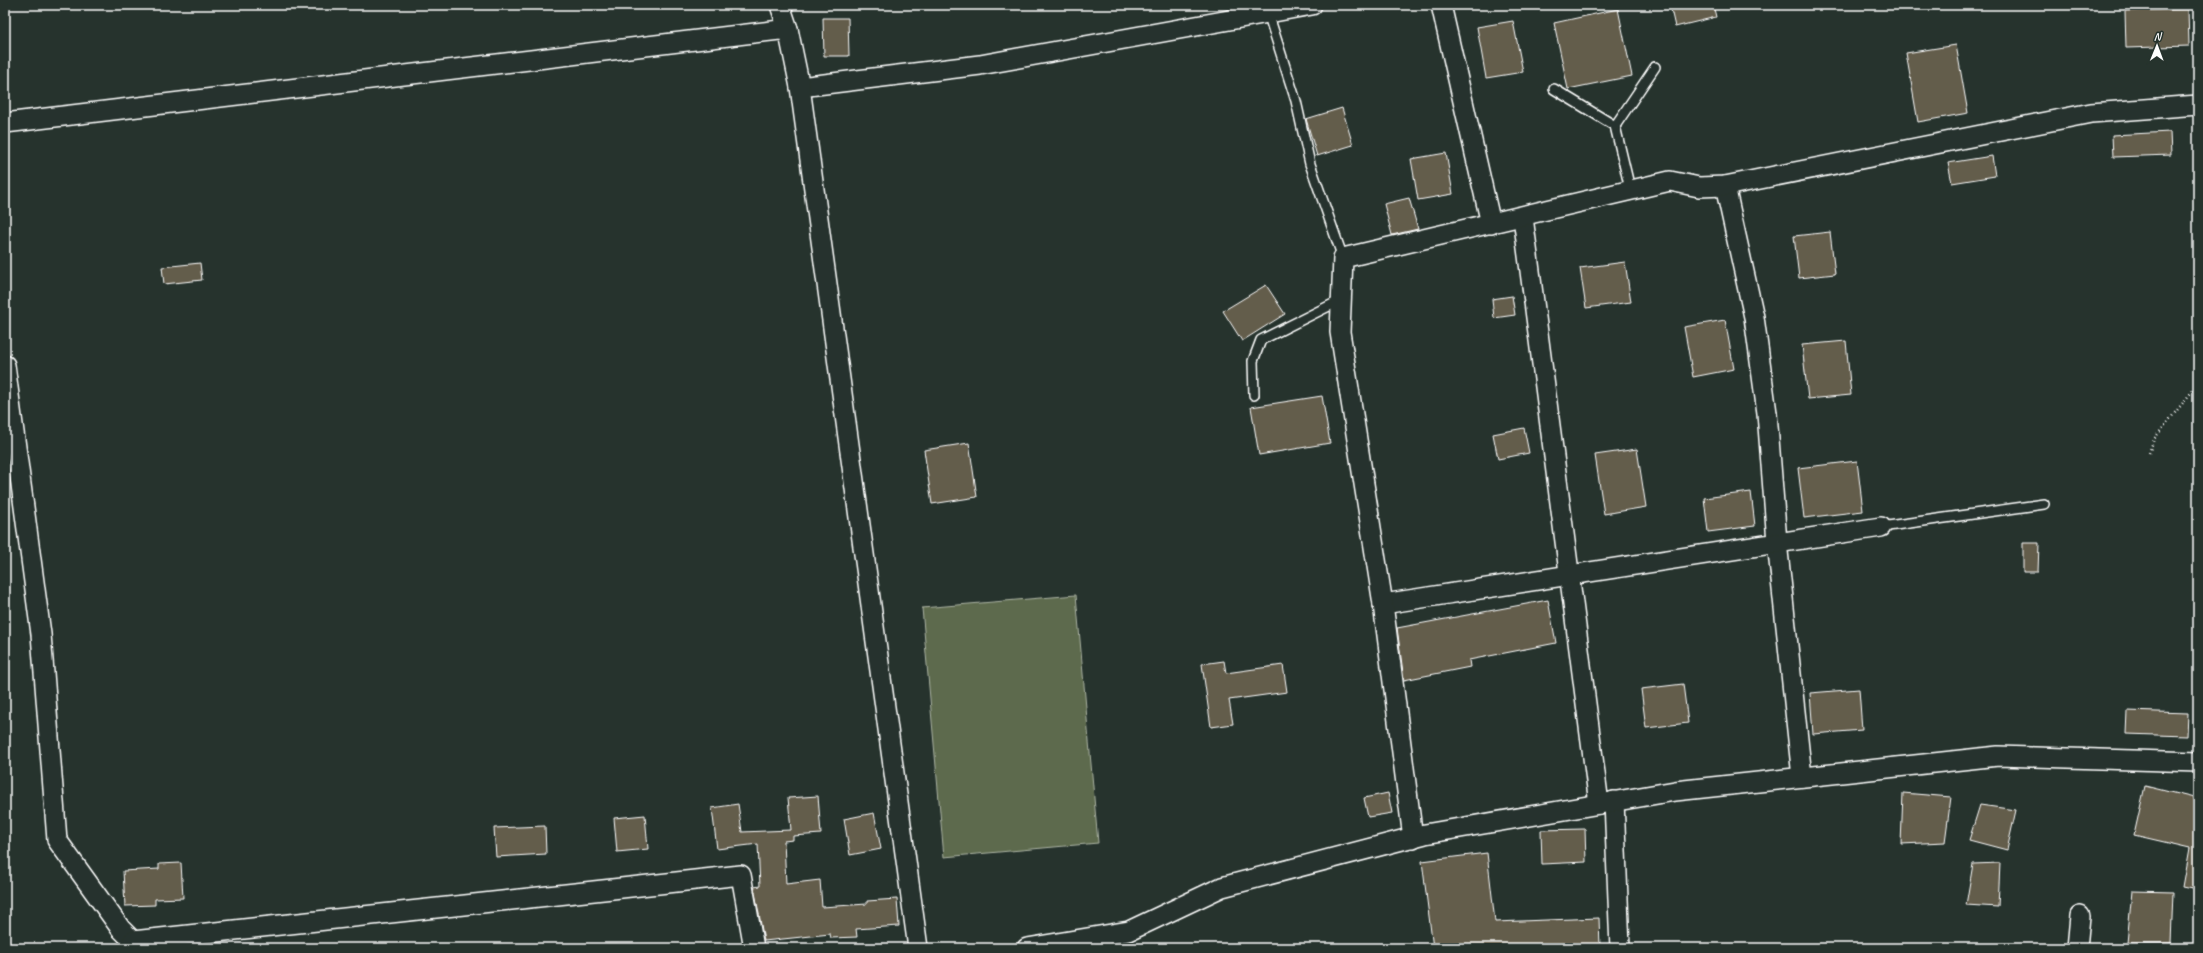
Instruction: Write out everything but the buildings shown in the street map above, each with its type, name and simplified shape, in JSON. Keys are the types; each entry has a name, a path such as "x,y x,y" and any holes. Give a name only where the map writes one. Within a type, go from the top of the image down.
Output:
{"street":[{"path":"780,5 788,29 800,87 918,948"},
{"path":"800,87 980,65 1312,5"},
{"path":"1441,5 1491,224"},
{"path":"5,123 788,29"},
{"path":"1412,838 1383,604 1340,332 1343,258 1523,217 1630,189 1670,181 1699,188 1725,186 2091,113 2198,105"},
{"path":"1725,186 1754,317 1767,414 1777,542 1802,777"},
{"path":"1523,217 1569,574 1606,803 1620,948"},
{"path":"5,365 41,634 57,840 121,929 137,944 741,875 754,948"},
{"path":"1383,604 1569,574 1881,527"},
{"path":"1027,948 1129,931 1222,887 1412,838 1675,791 1998,756 2198,762"},
{"path":"2077,948 2080,916"}],"lane":[{"path":"1268,13 1296,101 1310,164 1343,258"},
{"path":"1615,126 1655,67"},
{"path":"1554,89 1615,126 1630,189"},
{"path":"1254,395 1253,361 1261,340 1341,300"},
{"path":"1881,527 2044,504"}],"path":[{"path":"2149,453 2154,439 2198,384"}],"green space":[{"path":"1076,595 1098,843 944,857 922,608"}]}
